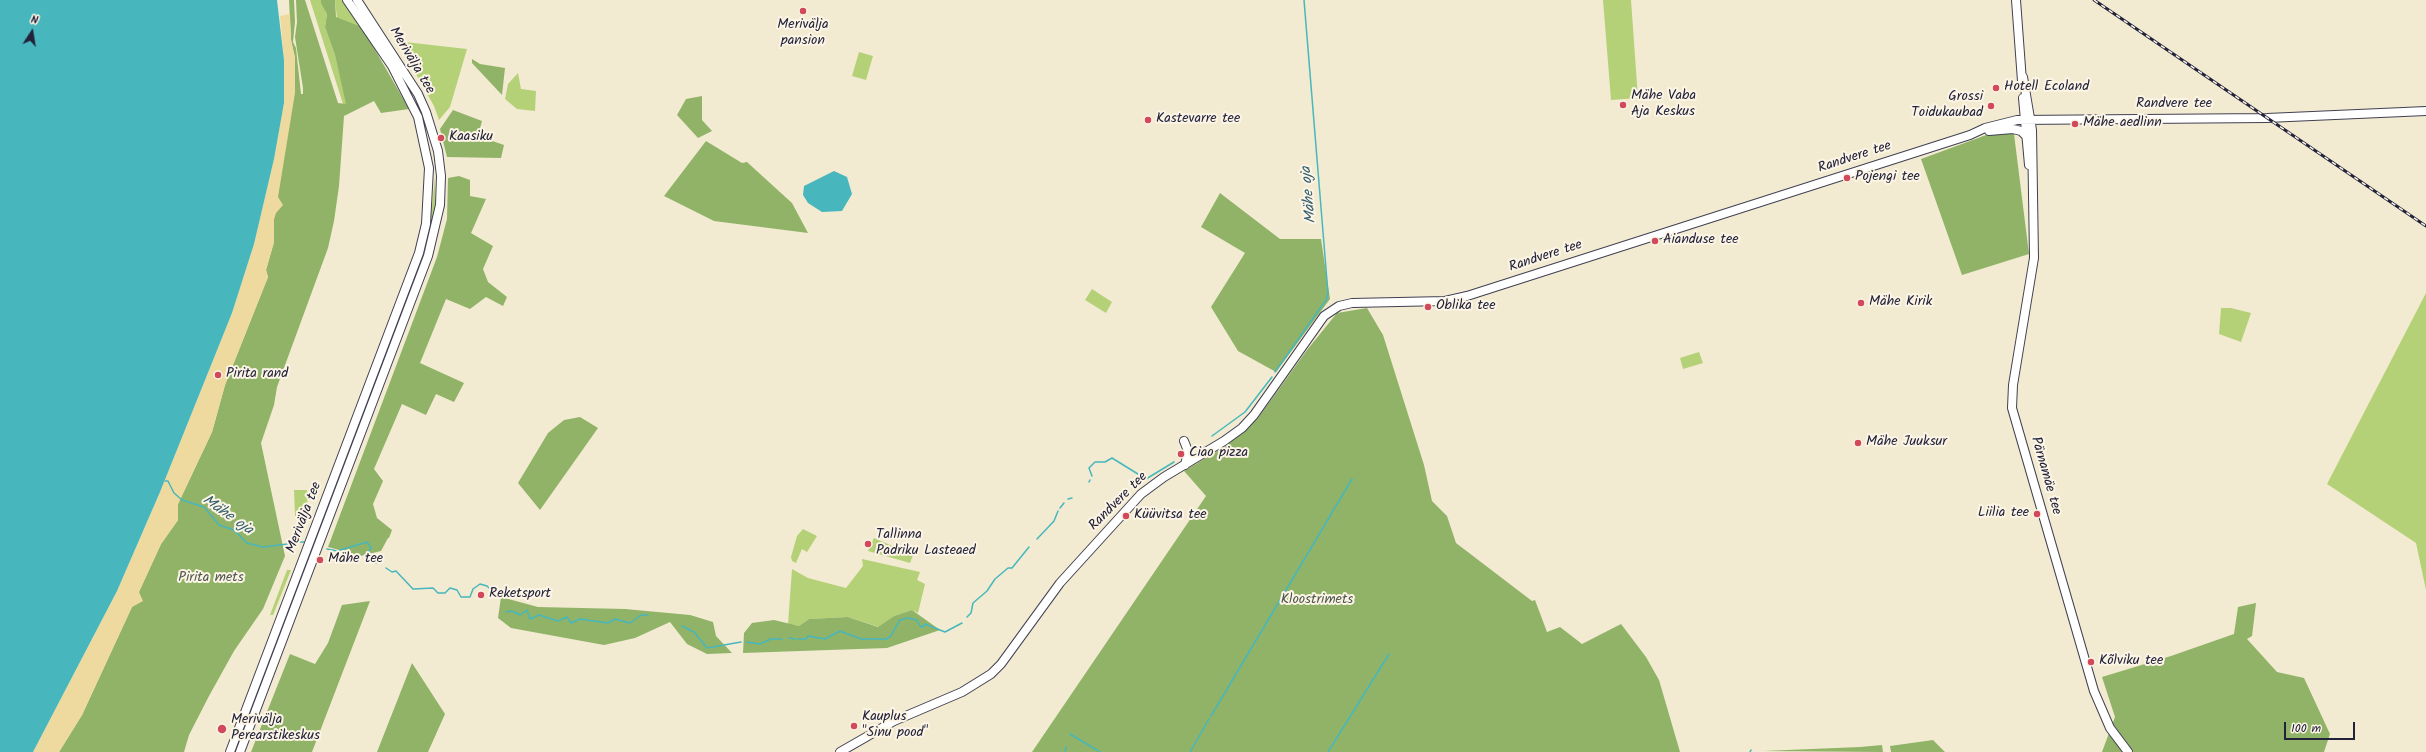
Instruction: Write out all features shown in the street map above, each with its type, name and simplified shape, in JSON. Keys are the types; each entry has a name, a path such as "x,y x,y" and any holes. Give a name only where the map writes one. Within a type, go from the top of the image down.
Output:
{"main road":[{"name":"Merivälja tee","path":"230,752 419,252 426,224 429,187 427,153 418,118 407,93 392,66 347,0"},
{"name":"Merivälja tee","path":"240,752 410,303 436,230 440,205 441,176 438,151 418,94 357,0"},
{"name":"Pärnamäe tee","path":"2016,0 2023,77 2034,164 2032,193"},
{"name":"Randvere tee","path":"840,752 894,721 962,692 991,674 1001,664 1060,583 1123,514 1152,485 1224,441 1242,428 1254,415 1324,316 1339,306 1352,303 1445,301 1467,296 2003,123 2028,119 2282,118 2426,111"},
{"name":"Pärnamäe tee","path":"2028,119 2026,136 2032,193 2034,267 2013,385 2012,408 2096,697 2110,728 2128,752"},
{"path":"1978,132 2013,129 2021,131 2026,136"},
{"path":"404,292 409,296 410,303"},
{"path":"1184,441 1188,451 1185,465"},
{"path":"274,635 278,640 279,651"}],"green space":[{"name":"Pirita mets","path":"289,0 294,0 295,22 293,42 296,48 301,94 303,94 303,88 295,37 297,22 296,0 305,0 338,103 346,104 335,55 325,27 327,14 321,3 321,0 335,0 336,17 362,27 409,109 381,113 374,101 344,116 339,186 328,248 277,387 274,405 261,443 285,556 263,609 234,651 209,696 189,735 184,752 59,752 82,715 161,544 178,520 178,504 212,432 225,385 268,277 266,270 274,242 274,219 295,86 295,58 291,40"},
{"path":"310,0 321,0 327,13 325,27 335,55 347,105 343,104"},
{"path":"335,0 343,0 362,27 337,18"},
{"path":"1603,0 1631,0 1638,98 1611,100"},
{"path":"405,42 467,49 450,107 439,120 434,106 407,58"},
{"path":"859,52 873,56 866,80 852,76"},
{"path":"472,59 480,64 505,68 502,95 472,63"},
{"path":"518,73 521,89 536,91 535,111 517,109 505,99 508,84"},
{"path":"702,96 702,120 712,131 698,138 677,115 686,99"},
{"path":"453,110 482,121 478,136 504,145 501,158 447,157 440,129"},
{"path":"1989,134 2014,134 2029,254 1962,275 1921,159"},
{"path":"706,141 742,163 747,162 792,203 808,233 714,221 664,196"},
{"path":"459,176 470,180 470,196 486,199 471,233 493,246 483,269 488,282 507,297 503,306 486,297 470,309 446,299 420,363 464,383 454,402 436,394 426,415 402,404 374,469 383,481 373,504 377,518 392,530 381,551 361,556 328,547 437,257 447,219 448,178"},
{"path":"435,177 435,214 430,240 412,289 410,287 429,234"},
{"path":"1220,193 1280,239 1321,239 1330,299 1276,372 1238,351 1211,307 1245,253 1201,227"},
{"path":"1092,289 1112,302 1106,313 1085,300"},
{"path":"2426,293 2426,590 2416,543 2327,484"},
{"name":"Kloostrimets","path":"1367,308 1383,335 1424,465 1432,501 1447,516 1456,543 1532,601 1535,600 1547,632 1560,627 1582,644 1621,624 1646,657 1659,680 1680,752 1032,752 1206,496 1184,471 1226,446 1258,418 1307,350 1337,313"},
{"path":"2221,308 2231,308 2251,313 2241,342 2219,334"},
{"path":"1699,352 1703,363 1683,369 1680,358"},
{"path":"386,354 385,357 340,480 345,458"},
{"path":"580,417 598,428 540,510 518,483 548,433 564,420"},
{"path":"294,490 307,490 308,516 295,516"},
{"path":"803,529 817,536 807,552 802,549 796,563 792,561 791,557 797,536"},
{"path":"874,538 913,555 910,563 868,551"},
{"path":"862,559 920,572 917,580 925,584 918,613 912,610 894,616 879,627 848,617 809,619 799,626 788,624 792,569 808,578 846,588 863,566"},
{"path":"287,570 291,570 273,615 270,615"},
{"path":"501,597 538,607 625,609 690,615 713,622 716,636 732,653 707,654 687,644 670,622 635,638 604,645 511,628 498,618"},
{"path":"370,601 312,752 251,752 290,654 315,664 328,643 342,605"},
{"path":"2256,603 2252,636 2247,639 2277,672 2304,678 2330,734 2324,752 2102,752 2115,717 2102,677 2171,656 2234,634 2238,607"},
{"path":"912,610 940,630 887,648 743,653 744,633 752,623 774,620 799,626 809,619 848,617 878,627 894,616"},
{"path":"412,663 445,714 428,752 377,752"},
{"path":"1933,740 1945,752 1891,752 1890,746"},
{"path":"1882,745 1883,752 1763,751 1860,747"}],"sand":[{"name":"Pirita rand","path":"290,14 291,40 295,58 295,93 278,197 283,205 276,213 274,219 274,242 266,270 268,277 225,385 212,432 178,504 178,520 161,544 139,592 143,601 132,607 82,715 59,752 33,752 117,591 160,492 232,313 254,244 274,159 284,103 284,60 280,16"}],"water":[{"path":"0,0 277,0 284,60 284,103 274,159 254,244 232,313 160,492 117,591 33,752 0,752"},
{"path":"834,171 847,177 852,194 842,211 822,212 808,203 803,195 804,186"}],"waterway":[{"name":"Mähe oja","path":"1275,372 1326,300 1328,293 1304,0"},
{"name":"Mähe oja","path":"1212,436 1245,412 1272,377"},
{"path":"1092,476 1089,468 1095,462 1105,462 1112,458 1146,479 1174,462"},
{"path":"1211,716 1352,479"},
{"name":"Mähe oja","path":"165,481 168,481 174,493 182,500 204,507 219,525 234,530 247,543 263,547 288,544"},
{"name":"Mähe oja","path":"1068,499 1072,498"},
{"name":"Mähe oja","path":"1060,508 1064,503"},
{"name":"Mähe oja","path":"1037,539 1054,521 1058,511"},
{"path":"297,542 304,542"},
{"path":"327,549 337,551 367,542 371,548 368,552 369,556 376,563"},
{"path":"967,617 971,613 973,603 987,591 995,579 1008,568 1012,568 1029,547"},
{"name":"Mähe oja","path":"386,568 392,572 396,571 413,589 433,588 438,593 445,593 450,588 457,590 461,597 470,597 473,589 480,584 487,586 493,592 492,595"},
{"path":"506,612 512,611 520,615 527,610 530,619 539,615 558,621 567,617 571,623 580,619 608,623 615,619 630,623 641,615 648,615"},
{"name":"Mähe oja","path":"798,639 806,639 808,636 825,639 840,631 861,639 886,639 890,637 900,620 908,618 917,620 920,626 923,627 925,624 945,632 962,623"},
{"path":"682,626 694,632 707,648 741,642"},
{"name":"Mähe oja","path":"789,638 795,639"},
{"path":"746,642 760,644 771,639 782,639"},
{"path":"1328,752 1389,654"},
{"path":"1190,752 1209,719"},
{"path":"1070,734 1100,752"},
{"path":"1065,752 1066,747"}],"railway":[{"path":"2094,0 2426,226"}],"place":[{"name":"Merivälja pansion","path":"803,11"},
{"name":"Hotell Ecoland","path":"1996,88"},
{"name":"Mähe Vaba Aja Keskus","path":"1623,105"},
{"name":"Grossi Toidukaubad","path":"1991,106"},
{"name":"Kastevarre tee","path":"1148,120"},
{"name":"Mähe aedlinn","path":"2075,124"},
{"name":"Kaasiku","path":"441,138"},
{"name":"Pojengi tee","path":"1847,178"},
{"name":"Aianduse tee","path":"1655,241"},
{"name":"Mähe Kirik","path":"1861,303"},
{"name":"Oblika tee","path":"1428,307"},
{"name":"Pirita rand","path":"218,375"},
{"name":"Mähe Juuksur","path":"1858,443"},
{"name":"Ciao pizza","path":"1181,454"},
{"name":"Liilia tee","path":"2037,514"},
{"name":"Küüvitsa tee","path":"1126,516"},
{"name":"Tallinna Padriku Lasteaed","path":"868,544"},
{"name":"Mähe tee","path":"320,560"},
{"name":"Reketsport","path":"481,595"},
{"name":"Kõlviku tee","path":"2091,662"},
{"name":"Kauplus \"Sinu pood\"","path":"854,726"},
{"name":"Merivälja Perearstikeskus","path":"222,729"}]}
